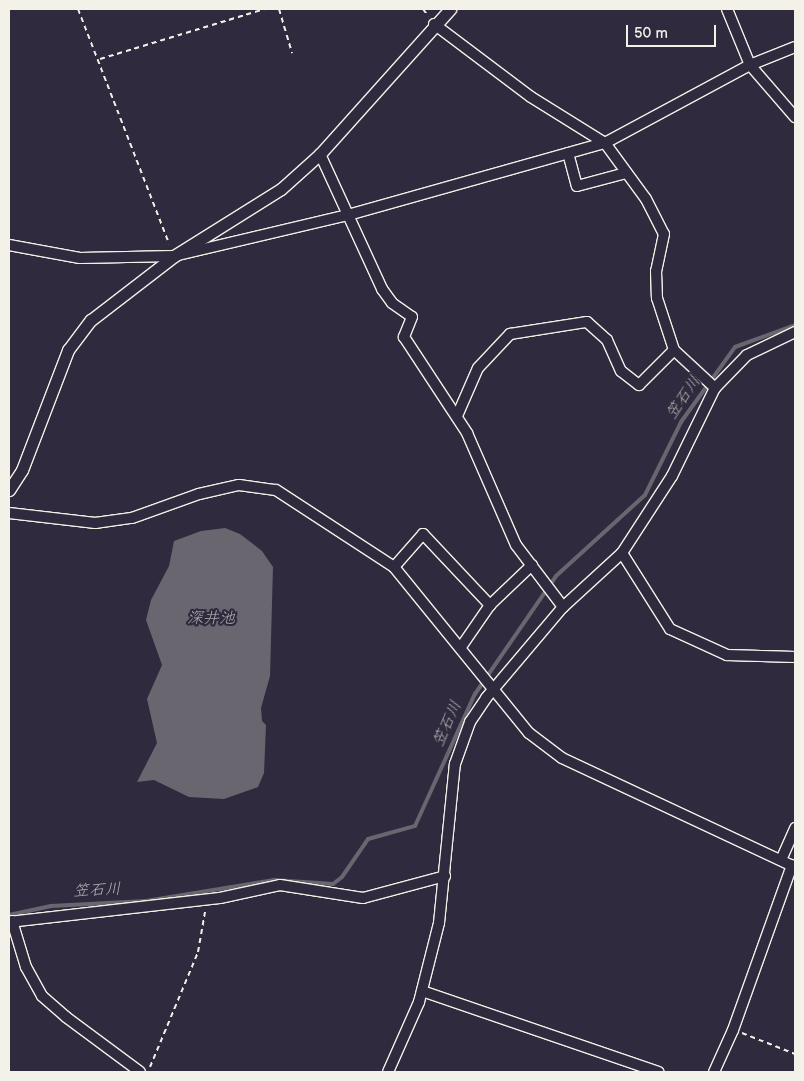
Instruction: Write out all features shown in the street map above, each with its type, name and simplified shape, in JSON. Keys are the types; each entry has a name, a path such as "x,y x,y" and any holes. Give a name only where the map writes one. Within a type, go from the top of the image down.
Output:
{"street":[{"path":"9,490 22,470 68,350 91,320 174,256 281,189 320,154 434,24 450,9"},
{"path":"727,9 750,65 795,117"},
{"path":"434,24 531,97 605,143 646,199 664,234 656,271 657,298 674,350 715,388"},
{"path":"9,245 80,258 174,256 348,215 605,143 750,65 795,47"},
{"path":"568,153 577,186 626,173"},
{"path":"320,154 382,289 392,303 412,317 404,337 457,416 516,545 564,607"},
{"path":"457,416 478,368 510,334 587,322 607,340 621,372 639,385 674,350"},
{"path":"388,1072 422,991 439,923 455,764 470,722 494,688 564,607 622,553 672,476 715,388 747,356 795,332"},
{"path":"9,513 95,523 132,518 199,494 239,485 276,490 394,567 461,647 528,733 562,758 794,866 733,1030 714,1072"},
{"path":"394,567 423,534 490,605"},
{"path":"622,553 670,630 727,655 795,657"},
{"path":"461,647 490,605 532,565"},
{"path":"781,860 795,828"},
{"path":"140,1072 66,1017 42,996 26,967 10,921 205,899 280,886 363,898 445,876"},
{"path":"422,991 658,1072"}],"path":[{"path":"78,9 100,59 174,256"},
{"path":"100,59 265,9"},
{"path":"279,9 292,53"},
{"path":"148,1072 198,952 205,899"},
{"path":"733,1030 795,1054"}],"water":[{"name":"深井池","path":"225,528 240,534 262,551 273,567 270,676 261,708 262,721 266,725 264,773 258,787 224,799 189,797 154,780 137,782 157,743 147,699 162,665 146,620 151,600 169,566 174,541 201,531"}],"waterway":[{"name":"笠石川","path":"9,915 51,906 146,901 274,880 333,884 342,877 368,839 415,826 475,694 556,576 645,495 681,422 735,347 795,325"}]}
